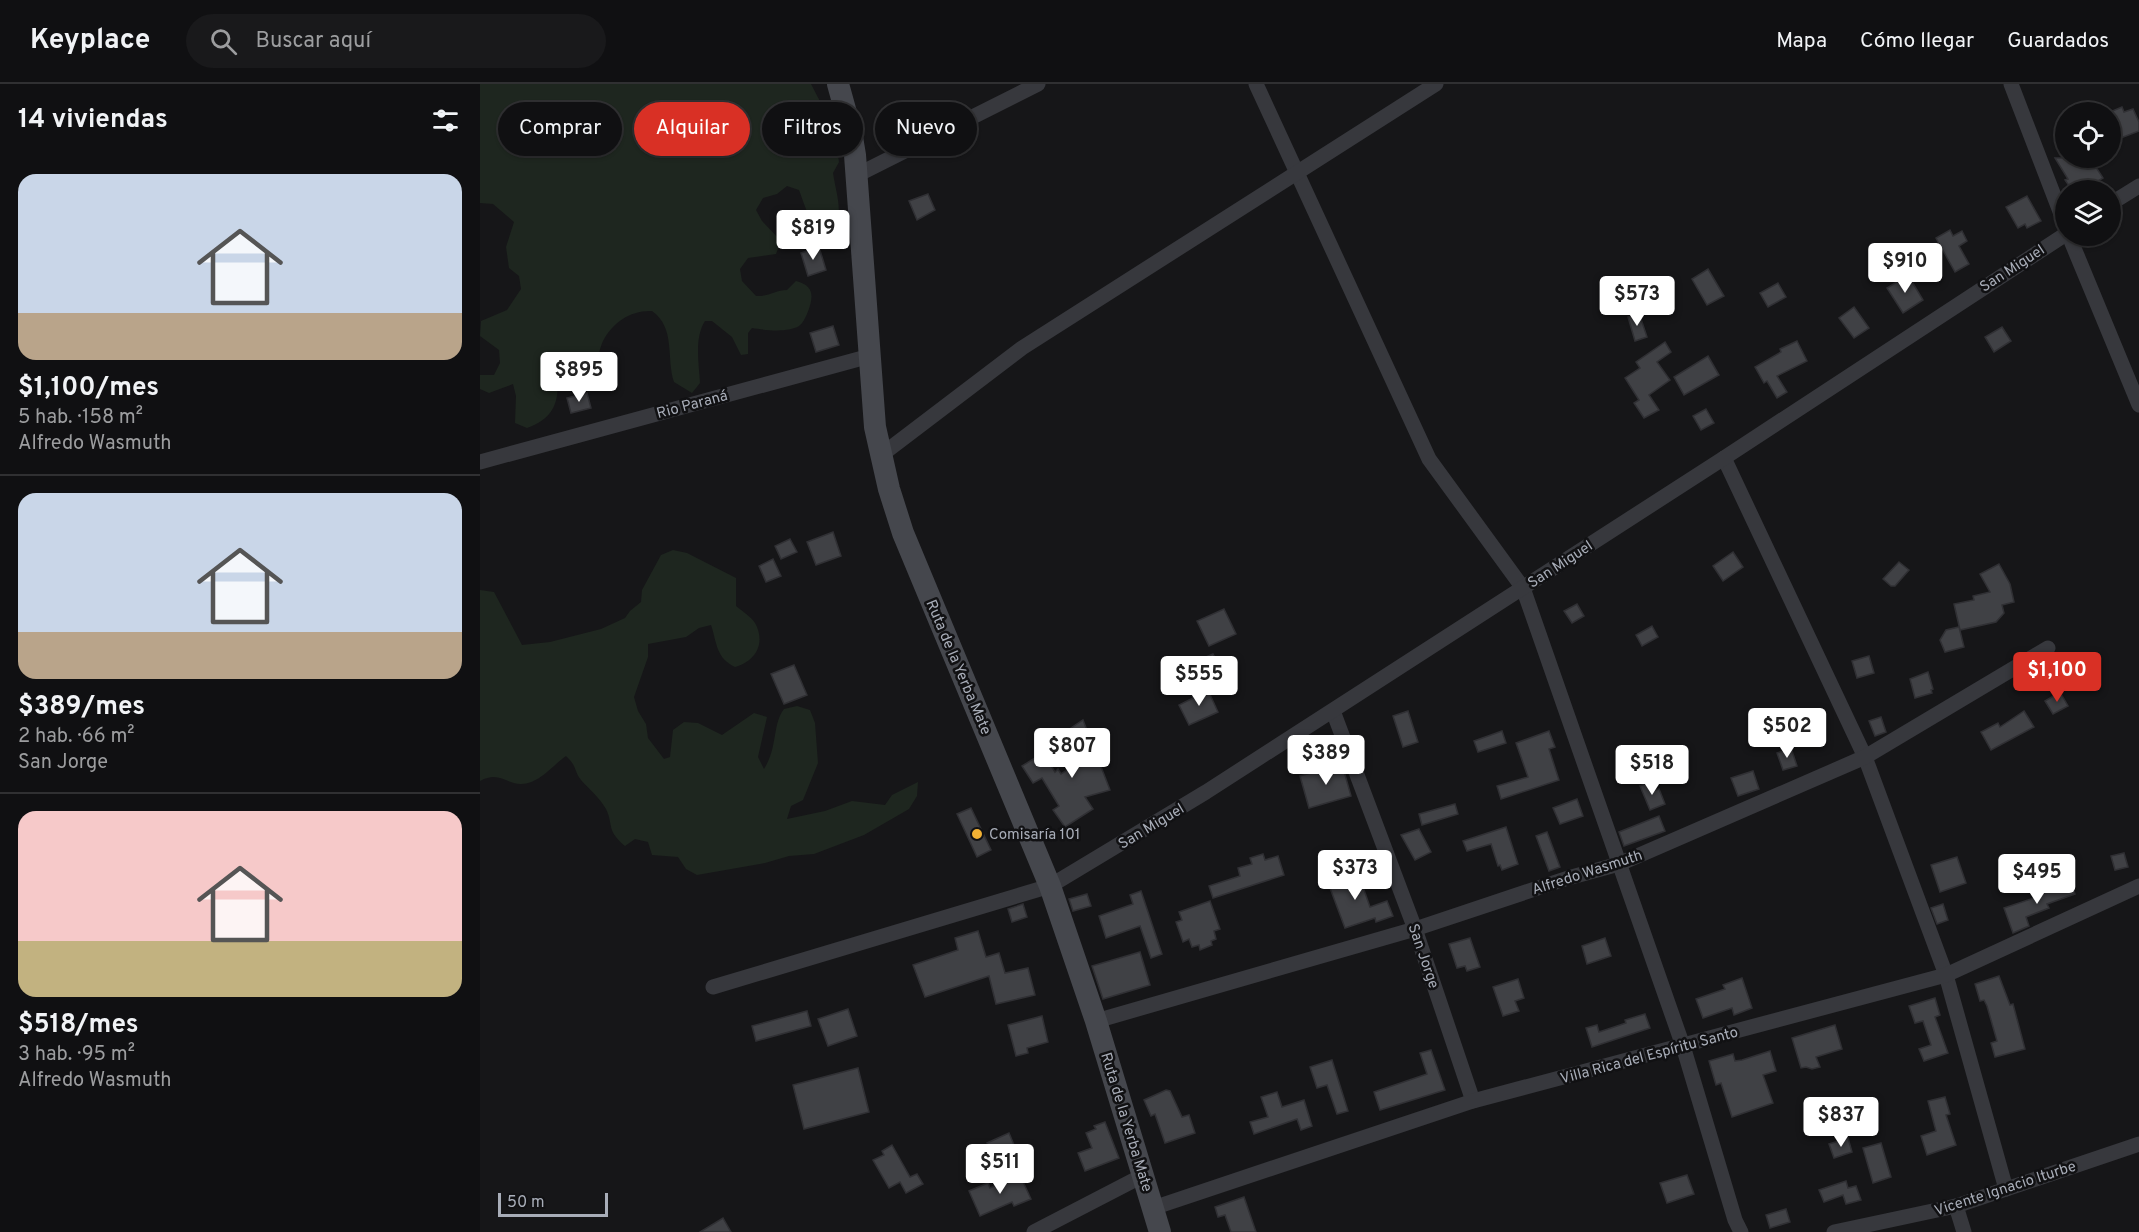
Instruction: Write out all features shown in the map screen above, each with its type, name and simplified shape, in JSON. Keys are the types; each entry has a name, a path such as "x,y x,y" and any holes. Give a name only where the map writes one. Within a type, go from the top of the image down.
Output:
{"main road":[{"name":"Ruta de la Yerba Mate","path":"838,84 851,131 857,175 875,427 880,456 903,533 1050,886 1096,1021 1160,1232"}],"street":[{"path":"857,175 1038,84"},
{"path":"1256,84 1429,459 1523,588 1683,1046 1735,1220 1742,1232"},
{"path":"880,456 1022,348 1436,84"},
{"path":"2011,84 2055,198"},
{"path":"2121,197 2139,186"},
{"name":"San Miguel","path":"713,987 1050,886 1206,792 1333,711 2055,243"},
{"path":"2072,246 2139,405"},
{"name":"Rio Paraná","path":"480,462 870,356"},
{"path":"1724,458 1865,757 1946,975 2006,1189"},
{"name":"Alfredo Wasmuth","path":"1096,1021 1415,929 1568,878 1619,864 1865,757 2048,648"},
{"name":"San Jorge","path":"1333,711 1415,929 1473,1101"},
{"name":"Villa Rica del Espíritu Santo","path":"1153,1208 1473,1101 1946,975 2139,886"},
{"name":"Vicente Ignacio Iturbe","path":"1834,1232 1956,1206 2139,1144"},
{"path":"1034,1232 1142,1176"},
{"path":"1956,1206 1964,1232"}],"shaded area":[{"path":"480,84 811,84 820,102 762,102 762,156 838,156 839,162 833,173 839,215 834,231 828,239 822,235 810,217 799,190 787,186 777,194 763,198 756,210 762,221 781,241 776,254 748,258 740,269 742,281 756,296 787,290 796,281 807,286 811,294 809,308 799,326 788,330 752,328 748,333 748,354 741,355 732,337 712,321 705,321 698,343 700,383 692,393 674,382 669,344 660,318 652,311 630,315 623,318 607,334 592,366 580,372 557,376 556,402 553,408 543,420 527,428 515,423 516,396 513,384 489,393 480,389 480,375 494,375 500,363 499,350 480,336 481,321 507,310 521,289 519,276 509,268 506,247 514,222 493,204 480,203"},
{"path":"673,550 687,553 736,578 736,606 756,624 759,641 756,653 735,667 721,655 711,625 699,628 686,637 648,644 648,657 634,697 638,711 646,724 648,738 664,759 670,757 673,730 684,722 698,723 722,735 754,713 767,717 758,757 764,769 771,753 780,715 784,709 797,706 810,710 815,723 818,763 803,800 791,806 787,819 825,811 852,801 885,805 892,795 918,782 917,796 909,809 864,835 814,854 789,856 765,863 697,875 686,869 678,857 652,855 648,842 635,839 625,846 619,841 613,832 606,809 581,780 566,756 540,778 528,783 515,783 497,777 480,781 480,590 494,592 522,645 550,642 601,629 625,618 641,602 642,590 661,555"}],"building":[{"path":"2121,107 2124,112 2133,109 2139,122 2139,131 2121,138"},
{"path":"2061,168 2096,168 2103,178 2100,180 2065,180 2068,179"},
{"path":"928,194 935,210 917,220 909,201"},
{"path":"2027,196 2041,221 2027,228 2025,224 2018,228 2006,207"},
{"path":"1950,230 1953,236 1962,231 1967,241 1959,246 1969,264 1955,272 1936,238"},
{"path":"819,247 826,270 808,276 801,253"},
{"path":"1708,269 1724,296 1707,305 1692,279"},
{"path":"1908,275 1923,300 1903,313 1887,288"},
{"path":"1778,283 1786,297 1768,307 1760,293"},
{"path":"1854,307 1869,328 1854,338 1839,318"},
{"path":"1639,313 1647,337 1635,341 1628,317"},
{"path":"833,326 839,345 816,352 810,333"},
{"path":"2002,327 2011,341 1994,352 1985,337"},
{"path":"1797,341 1807,361 1777,376 1787,392 1777,398 1767,381 1764,383 1755,367 1781,352 1780,349"},
{"path":"1665,342 1671,352 1657,362 1670,380 1649,395 1659,410 1644,418 1634,403 1639,400 1625,378 1640,368 1636,362"},
{"path":"1708,356 1719,375 1684,395 1674,377"},
{"path":"587,393 591,408 571,413 567,398"},
{"path":"1706,409 1714,423 1701,430 1693,416"},
{"path":"833,532 841,556 816,565 807,542"},
{"path":"790,539 797,552 781,559 775,546"},
{"path":"1733,552 1743,567 1723,581 1713,566"},
{"path":"773,559 781,576 766,582 759,566"},
{"path":"1899,562 1909,570 1895,586 1891,586 1883,579"},
{"path":"1999,564 2010,584 2014,602 2002,605 2004,613 1996,622 1960,630 1954,604 1974,600 1973,596 1990,592 1980,574"},
{"path":"1577,604 1584,616 1572,623 1564,611"},
{"path":"1224,609 1236,634 1209,646 1197,621"},
{"path":"1652,626 1658,637 1642,646 1636,635"},
{"path":"1959,627 1964,647 1945,652 1940,640 1946,630"},
{"path":"1213,654 1219,665 1205,672 1199,660"},
{"path":"1869,656 1874,673 1857,678 1852,661"},
{"path":"794,665 807,695 784,704 771,674"},
{"path":"1928,672 1932,693 1915,698 1910,679"},
{"path":"1207,688 1218,712 1189,725 1179,705 1193,698 1192,695"},
{"path":"2060,692 2068,706 2053,714 2045,701"},
{"path":"1408,711 1418,742 1403,747 1393,716"},
{"path":"2024,711 2034,727 1991,750 1981,732 1998,723 2000,727"},
{"path":"1881,717 1886,732 1875,736 1869,721"},
{"path":"1083,720 1110,790 1085,797 1093,809 1065,827 1053,810 1059,806 1042,778 1033,783 1022,766 1043,753 1055,772 1058,769 1061,774 1084,759 1071,728"},
{"path":"1502,731 1506,743 1478,752 1474,741"},
{"path":"1549,731 1555,747 1549,749 1559,780 1501,799 1497,786 1528,777 1516,743"},
{"path":"1791,748 1797,766 1783,770 1777,753"},
{"path":"1342,764 1351,796 1309,808 1300,776"},
{"path":"1753,771 1759,789 1738,796 1731,778"},
{"path":"1652,781 1656,790 1659,789 1665,804 1650,810 1640,786"},
{"path":"1577,799 1583,816 1560,824 1553,808"},
{"path":"1455,804 1458,814 1422,825 1419,814"},
{"path":"971,808 991,850 977,857 957,814"},
{"path":"1659,816 1665,831 1624,846 1619,832"},
{"path":"1506,827 1518,864 1502,870 1500,865 1498,866 1491,844 1467,851 1463,841"},
{"path":"1419,829 1431,852 1415,860 1401,835"},
{"path":"1547,832 1560,867 1549,871 1536,836"},
{"path":"2124,853 2128,867 2115,870 2111,856"},
{"path":"1263,854 1265,860 1278,856 1284,875 1213,898 1209,886 1240,876 1238,868 1252,864 1250,858"},
{"path":"1957,857 1966,883 1940,892 1931,865"},
{"path":"1357,870 1370,907 1387,901 1393,916 1376,922 1375,918 1345,928 1327,880"},
{"path":"2071,881 2075,894 2047,904 2049,908 2026,917 2029,926 2013,933 2004,908 2040,896 2043,893 2041,888"},
{"path":"1141,891 1162,954 1151,958 1140,926 1106,938 1099,916 1133,904 1130,895"},
{"path":"1087,894 1091,906 1073,911 1069,899"},
{"path":"1210,901 1220,929 1214,931 1216,939 1211,941 1212,945 1200,950 1199,945 1192,947 1189,939 1183,942 1176,922 1182,920 1179,912"},
{"path":"1023,904 1027,917 1012,922 1008,909"},
{"path":"1943,904 1948,920 1937,924 1931,908"},
{"path":"978,931 986,957 999,953 1005,973 1028,968 1035,995 996,1004 989,976 925,997 913,965 958,950 955,938"},
{"path":"1470,938 1480,967 1467,971 1465,966 1457,968 1449,944"},
{"path":"1605,938 1611,956 1587,964 1582,946"},
{"path":"1140,952 1150,985 1103,999 1092,966"},
{"path":"1999,976 2010,1005 2013,1004 2025,1049 1995,1057 1991,1043 1997,1041 1987,1006 1984,1000 1980,1001 1975,984"},
{"path":"1742,978 1752,1008 1734,1015 1732,1008 1703,1018 1696,999 1725,989 1723,985"},
{"path":"1518,979 1524,998 1515,1001 1519,1011 1503,1016 1493,987"},
{"path":"1935,998 1940,1015 1935,1017 1948,1053 1924,1061 1919,1049 1931,1045 1923,1021 1915,1023 1909,1006"},
{"path":"848,1009 857,1036 828,1046 818,1019"},
{"path":"807,1011 811,1026 756,1041 752,1026"},
{"path":"1645,1014 1650,1028 1592,1047 1586,1028 1597,1025 1599,1032"},
{"path":"1042,1016 1048,1042 1027,1048 1028,1053 1016,1056 1008,1025"},
{"path":"1835,1025 1842,1049 1816,1057 1820,1067 1801,1068 1792,1038"},
{"path":"1431,1050 1445,1090 1380,1110 1374,1092 1427,1074 1420,1053"},
{"path":"1770,1051 1776,1071 1763,1075 1773,1103 1732,1117 1721,1083 1716,1085 1709,1061 1733,1054 1735,1061 1742,1060"},
{"path":"1332,1060 1348,1111 1337,1114 1327,1085 1317,1088 1310,1067"},
{"path":"858,1068 869,1112 804,1129 793,1085"},
{"path":"1166,1090 1170,1091 1182,1117 1189,1115 1195,1133 1165,1143 1155,1114 1151,1116 1144,1100"},
{"path":"1277,1092 1282,1107 1304,1100 1312,1126 1301,1130 1297,1119 1254,1134 1250,1122 1268,1117 1261,1097"},
{"path":"1945,1097 1950,1114 1946,1115 1956,1145 1927,1155 1921,1136 1936,1131 1928,1101"},
{"path":"1105,1122 1119,1158 1085,1171 1078,1153 1092,1148 1086,1133 1096,1129 1094,1126"},
{"path":"1009,1133 1017,1152 995,1162 987,1143"},
{"path":"1848,1138 1852,1152 1834,1158 1829,1144"},
{"path":"1881,1143 1891,1177 1873,1183 1863,1148"},
{"path":"892,1145 910,1177 917,1174 923,1184 906,1193 900,1182 889,1188 873,1160 884,1155 882,1151"},
{"path":"1020,1175 1031,1199 1014,1206 1012,1202 980,1216 969,1191 988,1183 990,1188"},
{"path":"1687,1175 1694,1194 1667,1203 1660,1183"},
{"path":"1846,1181 1848,1188 1856,1186 1861,1200 1846,1204 1843,1195 1824,1202 1819,1190"},
{"path":"1244,1197 1256,1232 1231,1232 1225,1215 1218,1217 1215,1207"},
{"path":"1786,1209 1790,1222 1770,1228 1766,1215"},
{"path":"723,1218 731,1232 700,1232"}],"place":[{"name":"Comisaría 101","path":"977,834"}]}
